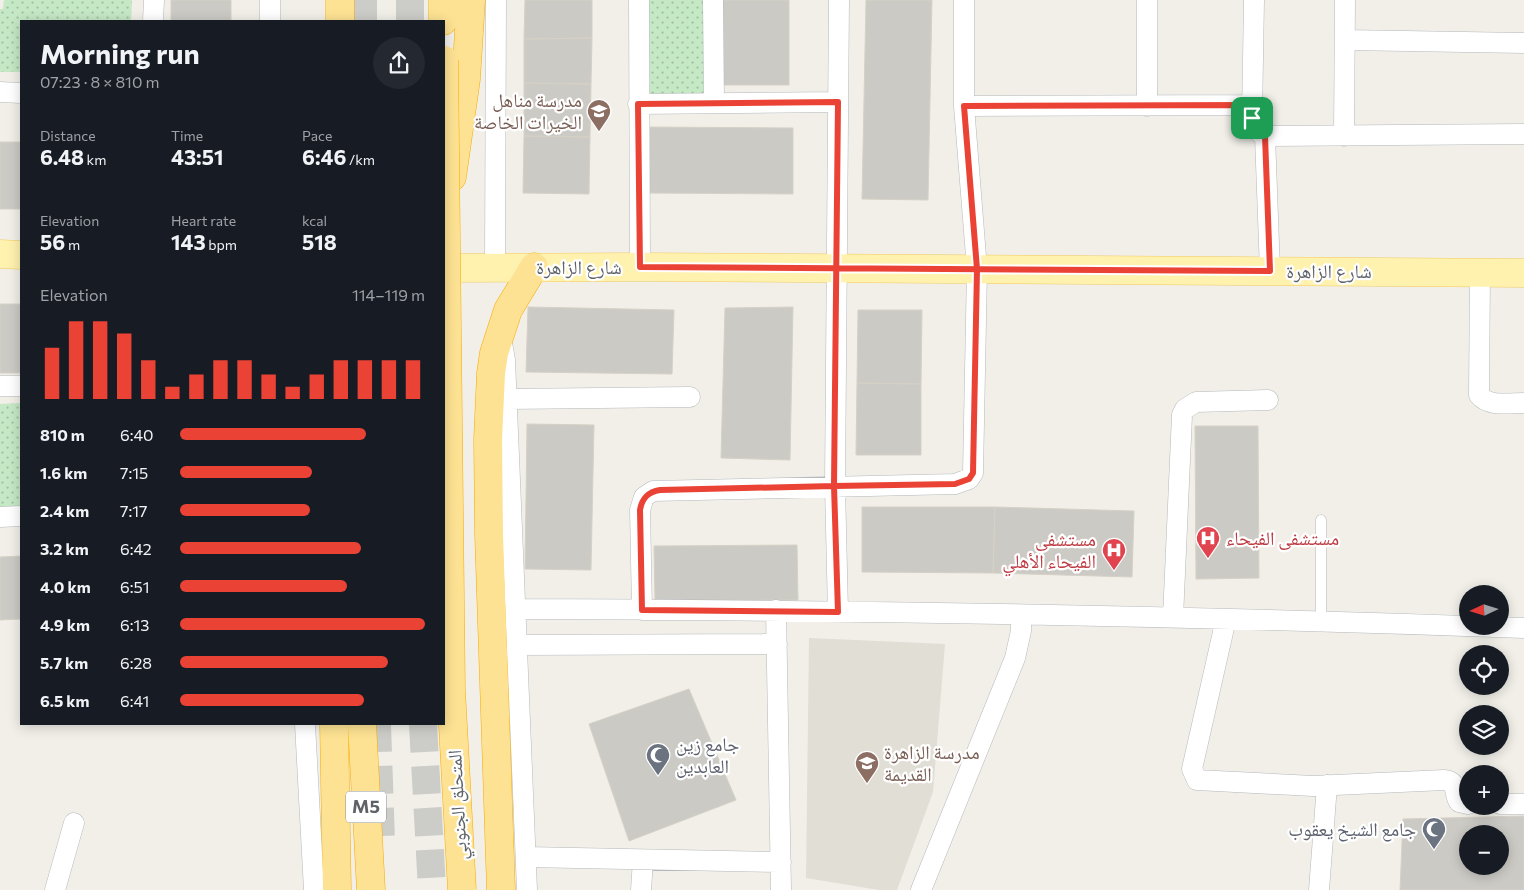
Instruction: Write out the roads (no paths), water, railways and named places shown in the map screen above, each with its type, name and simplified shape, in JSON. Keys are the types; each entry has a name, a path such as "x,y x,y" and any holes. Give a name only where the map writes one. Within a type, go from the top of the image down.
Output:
{"highway":[{"path":"340,0 340,20"},
{"path":"443,0 443,20"},
{"path":"446,211 460,136 471,0"},
{"name":"المتحلق الجنوبي","path":"445,136 451,690 462,890"},
{"path":"501,890 489,535 488,439 491,373 499,334 508,310 534,266"},
{"path":"334,725 337,890"},
{"name":"M5","path":"362,725 371,890"}],"main road":[{"path":"0,254 20,254"},
{"name":"شارع الزاهرة","path":"445,268 534,266 1524,273"}],"street":[{"path":"153,20 154,0"},
{"path":"270,0 270,20"},
{"path":"495,266 496,0"},
{"path":"639,0 640,267"},
{"path":"712,0 714,103"},
{"path":"838,612 834,486 839,0"},
{"path":"642,610 640,510 641,503 648,493 660,490 955,484 969,479 973,473 977,269 964,106 964,0"},
{"path":"1146,106 1147,0"},
{"path":"1254,0 1253,124 1265,136 1524,134"},
{"path":"1344,136 1345,0"},
{"path":"1345,40 1524,43"},
{"path":"0,92 20,92"},
{"path":"638,104 838,102"},
{"path":"964,106 1252,105"},
{"path":"1265,136 1270,271"},
{"path":"1480,273 1479,395 1482,399 1492,403 1524,403"},
{"path":"499,334 505,360 527,890"},
{"path":"0,386 20,386"},
{"path":"506,399 690,397"},
{"path":"1172,618 1182,415 1185,409 1196,402 1268,400"},
{"path":"0,517 20,516"},
{"path":"516,609 776,610 1321,621 1524,628"},
{"path":"776,610 781,890"},
{"path":"922,890 1015,658 1021,631 1021,615"},
{"path":"1226,620 1192,769 1194,778 1200,782 1327,785 1448,780 1454,786 1459,802"},
{"path":"517,645 777,644"},
{"path":"305,725 314,890"},
{"path":"1319,890 1327,785"},
{"path":"1509,804 1524,804"},
{"path":"55,890 74,822"},
{"path":"526,858 780,862"},
{"path":"641,890 643,860"}],"lane":[{"path":"1321,520 1321,621"}],"tunnel":[{"path":"363,0 363,20"},
{"path":"410,0 410,20"},
{"path":"377,725 381,842"},
{"path":"423,725 432,890"}],"place":[{"name":"مدرسة مناهل الخيرات الخاصة","path":"599,132"},
{"name":"مستشفى الفيحاء","path":"1208,559"},
{"name":"مستشفى الفيحاء الأهلي","path":"1114,571"},
{"name":"جامع زين العابدين","path":"658,776"},
{"name":"مدرسة الزاهرة القديمة","path":"867,784"},
{"name":"جامع الشيخ يعقوب","path":"1434,850"}]}
